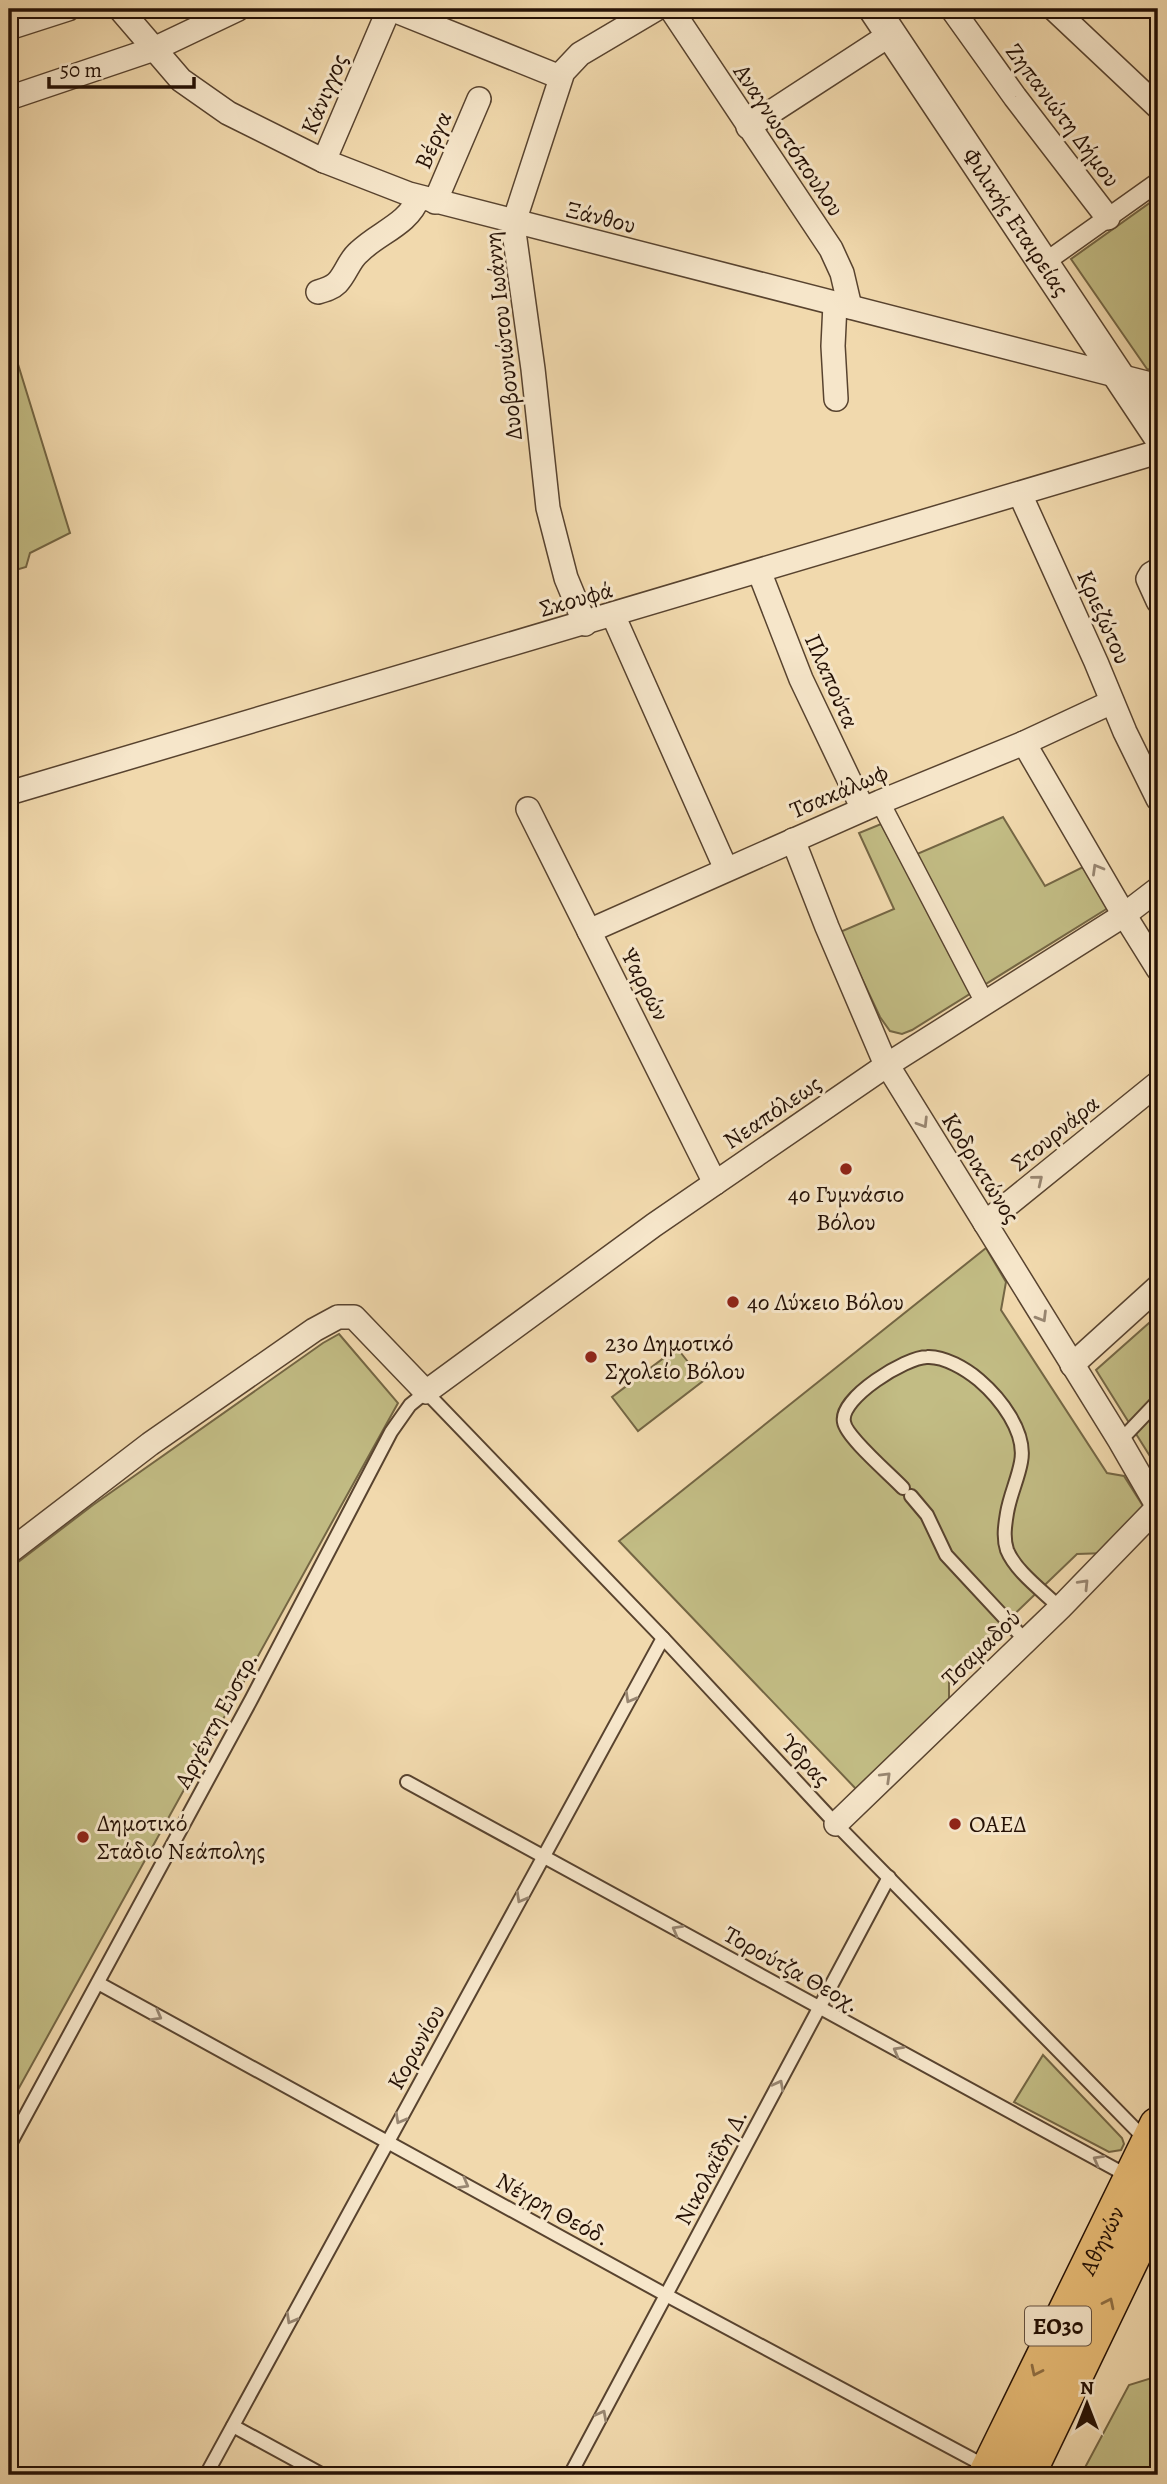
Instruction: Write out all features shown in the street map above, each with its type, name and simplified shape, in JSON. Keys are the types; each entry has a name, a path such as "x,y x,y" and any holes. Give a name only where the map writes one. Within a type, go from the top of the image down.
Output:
{"main road":[{"name":"Αθηνών","path":"1026,2475 1148,2189 1155,2140"},
{"name":"Αθηνών","path":"987,2473 1148,2189"}],"street":[{"path":"9,28 68,9"},
{"name":"Ξάνθου","path":"120,9 181,80 229,113 324,161 427,200 1119,376"},
{"path":"9,98 154,49 238,9"},
{"path":"390,9 560,77"},
{"name":"Κάνιγγος","path":"324,161 390,9"},
{"name":"Δυοβουνιώτου Ιωάννη","path":"585,624 566,578 548,508 514,222 560,77 580,54 656,9"},
{"name":"Αναγνωστόπουλου","path":"671,9 831,249 842,273 842,305 833,346 836,399"},
{"name":"Ζηπανιώτη Δήμου","path":"952,9 1015,97 1108,218"},
{"path":"1055,9 1158,107"},
{"path":"748,127 880,16"},
{"name":"Φιλικής Εταιρείας","path":"880,16 1158,435"},
{"name":"Βέργα","path":"318,292 338,282 353,257 405,218 415,206 427,200 478,99"},
{"path":"1044,263 1158,182"},
{"path":"1119,376 1158,386"},
{"name":"Σκουφά","path":"9,793 1158,452"},
{"name":"Κριεζώτου","path":"1020,494 1158,799"},
{"path":"1158,570 1148,579 1158,601"},
{"name":"Πλαπούτα","path":"759,571 801,679 985,1003"},
{"path":"613,615 726,869"},
{"name":"Τσακάλωφ","path":"589,931 871,805 1024,743 1112,702"},
{"path":"1024,743 1158,969"},
{"name":"Ψαρρών","path":"528,809 715,1183"},
{"name":"Κοδρικτώνος","path":"793,840 832,940 887,1065 1120,1441 1158,1507"},
{"name":"Νεαπόλεως","path":"426,1392 715,1183 887,1065 1124,915 1158,890"},
{"name":"Στουρνάρα","path":"985,1223 1158,1083"},
{"path":"1072,1365 1158,1287"},
{"path":"9,1552 150,1444 314,1330 338,1317 354,1317 426,1392"},
{"name":"Τσαμαδού","path":"836,1824 1027,1641 1158,1507"}],"lane":[{"path":"1027,1641 946,1555 927,1515 847,1430 844,1416 853,1401 887,1373 911,1360 937,1357 977,1378 993,1394 1017,1431 1022,1455 1008,1507 1006,1545 1016,1564 1060,1608"},
{"name":"Ύδρας","path":"426,1392 663,1638 836,1824 1155,2140"},
{"name":"Αργέντη Ευστρ.","path":"9,2146 246,1710 391,1432 410,1405 426,1392"},
{"path":"1120,1441 1158,1401"},
{"name":"Κορωνίου","path":"206,2475 663,1638"},
{"name":"Τορούτζα Θεοχ.","path":"407,1783 1148,2189"},
{"name":"Νικολαΐδη Δ.","path":"570,2475 889,1877"},
{"name":"Νέγρη Θεόδ.","path":"98,1983 987,2473"},
{"path":"233,2426 323,2475"}],"shaded area":[{"path":"1158,197 1158,372 1147,369 1071,259"},
{"path":"9,335 70,533 30,553 26,567 9,572"},
{"path":"1003,817 1045,886 1083,867 1108,908 912,1030 902,1034 890,1031 880,1017 840,932 894,909 859,833 881,824 901,861"},
{"path":"986,1248 1006,1282 1001,1310 1107,1473 1124,1476 1148,1514 1107,1553 1077,1554 949,1677 949,1702 857,1790 619,1541"},
{"path":"1158,1315 1158,1469 1096,1370"},
{"name":"Δημοτικό Στάδιο Νεάπολης","path":"339,1334 398,1403 9,2106 9,1569 93,1505"},
{"path":"677,1348 703,1381 638,1431 612,1397"},
{"path":"1043,2055 1122,2138 1124,2144 1121,2150 1109,2152 1014,2102"},
{"path":"1158,2376 1158,2475 1081,2475 1129,2385"}],"place":[{"name":"4ο Γυμνάσιο Βόλου","path":"846,1169"},
{"name":"4ο Λύκειο Βόλου","path":"733,1302"},
{"name":"23ο Δημοτικό Σχολείο Βόλου","path":"591,1357"},
{"name":"ΟΑΕΔ","path":"955,1824"},
{"name":"Δημοτικό Στάδιο Νεάπολης","path":"83,1837"}]}
